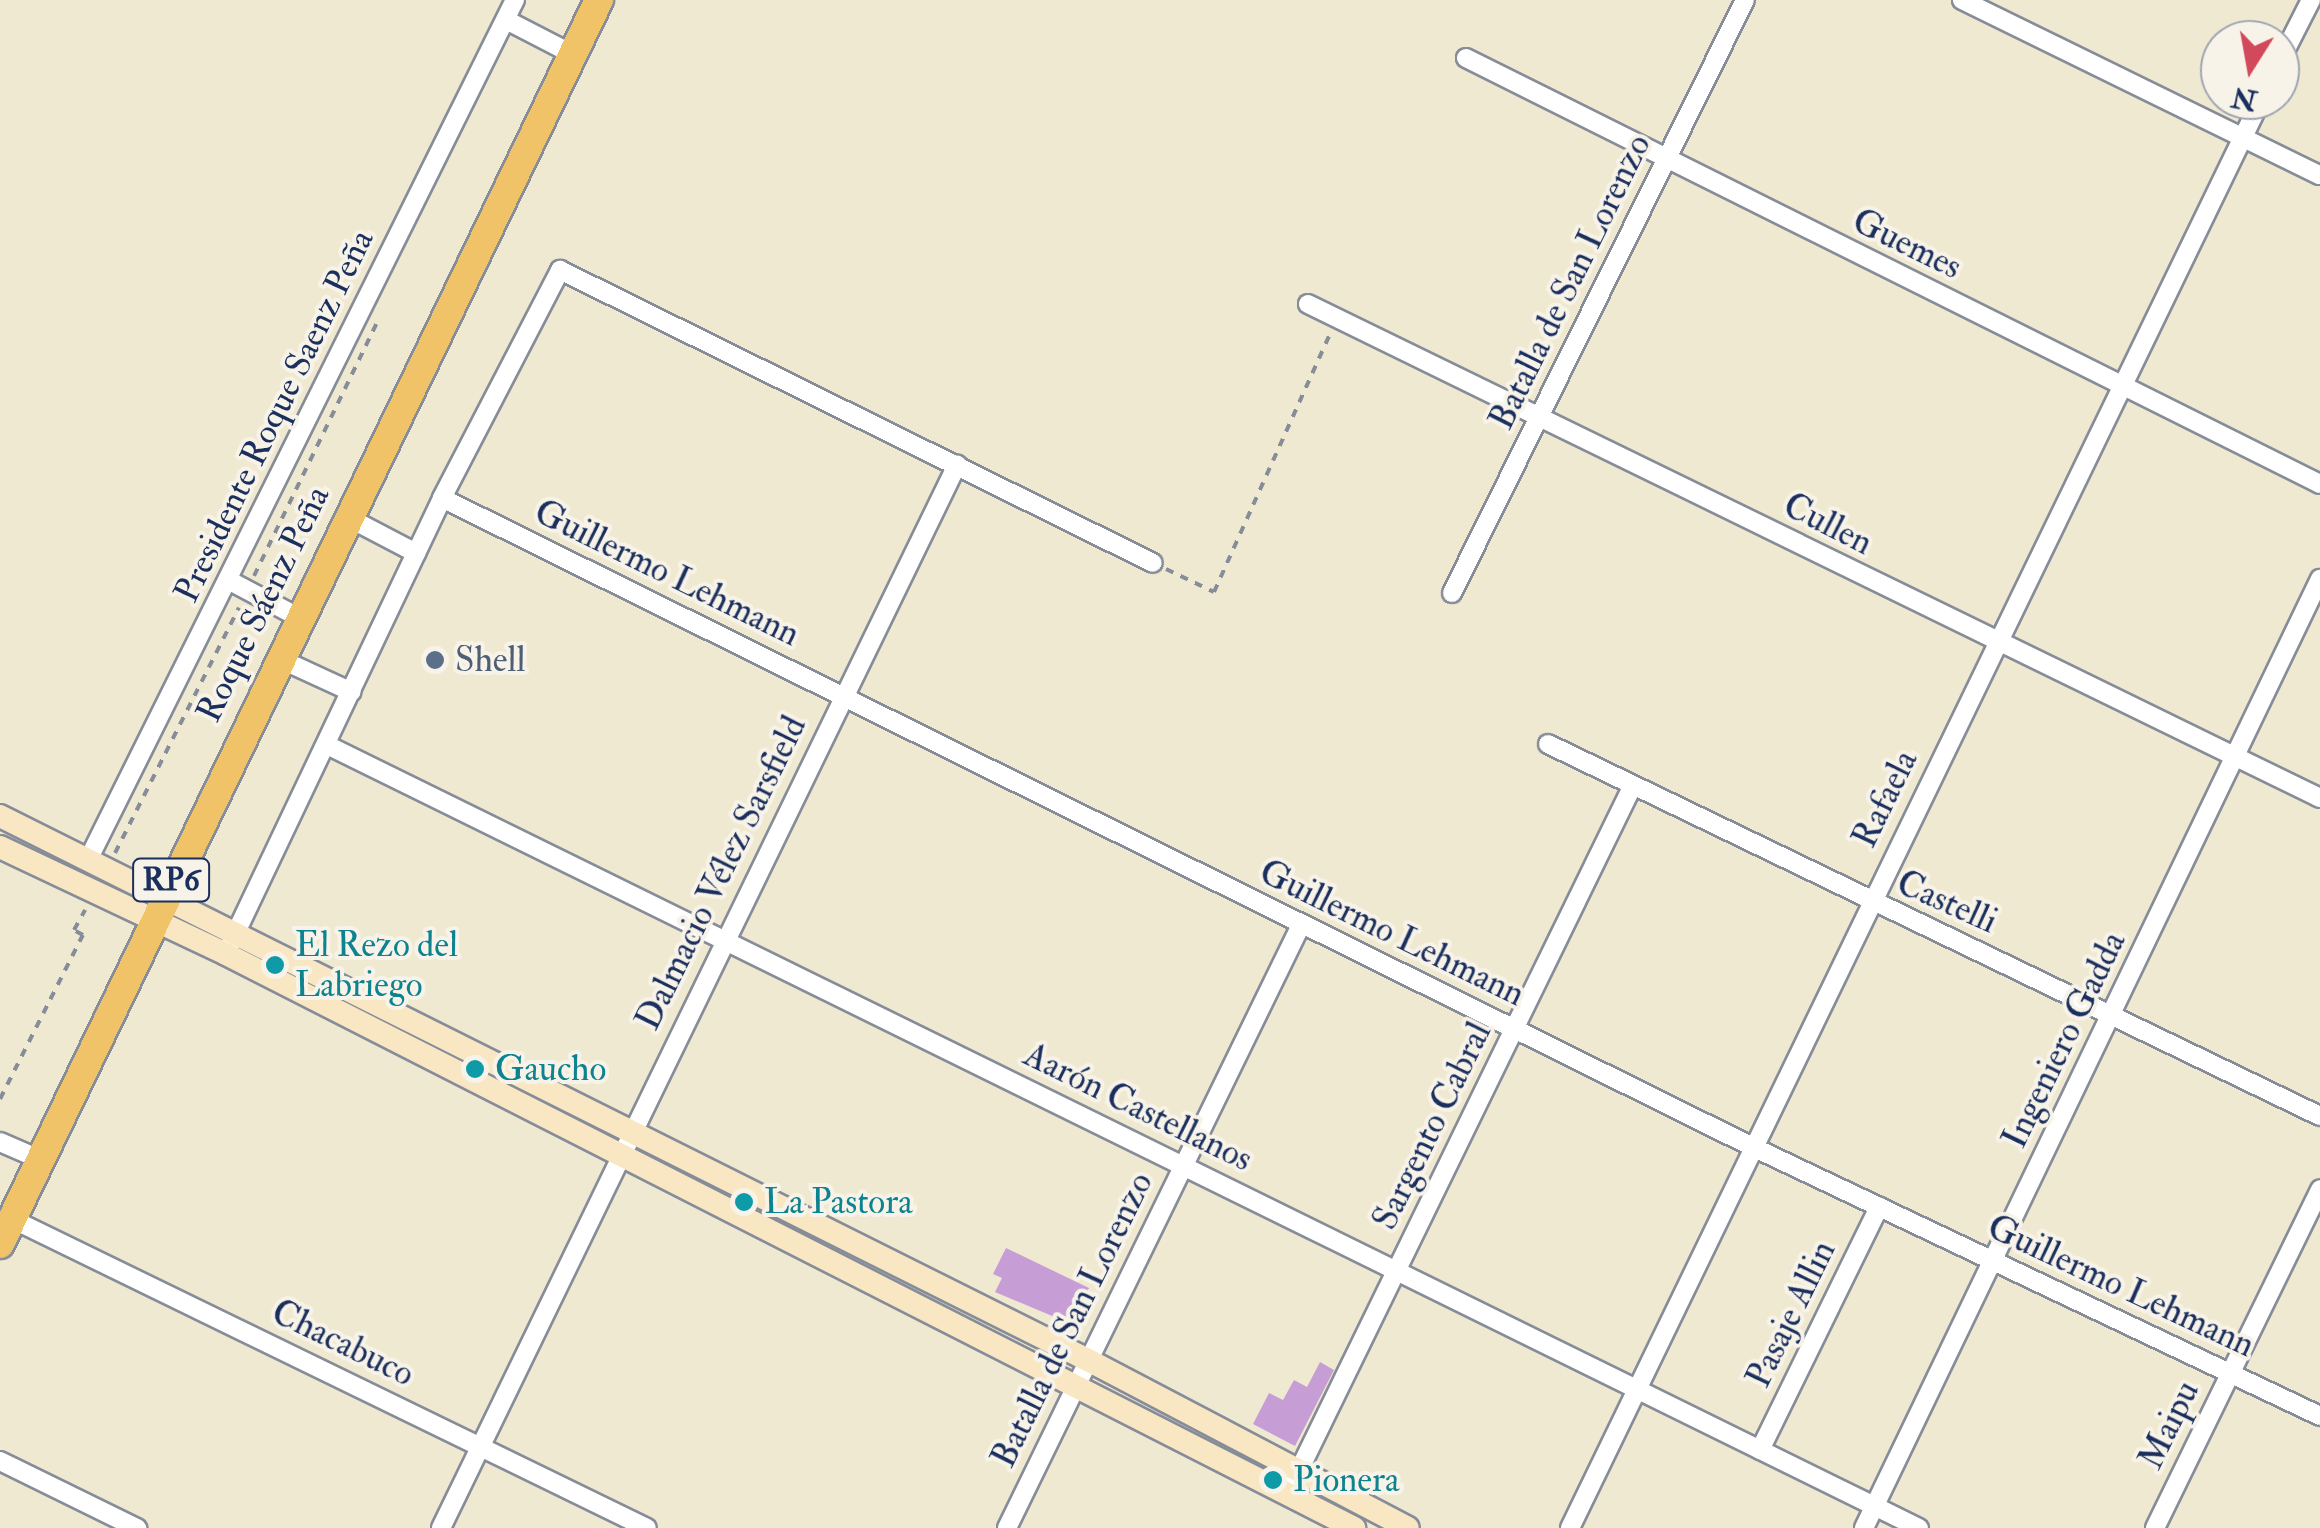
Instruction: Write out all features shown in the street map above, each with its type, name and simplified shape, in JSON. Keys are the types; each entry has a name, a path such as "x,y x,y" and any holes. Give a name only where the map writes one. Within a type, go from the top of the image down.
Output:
{"main road":[{"name":"Roque Sáenz Peña","path":"5,1231 157,908 600,0"},
{"path":"0,816 98,865 226,954 1077,1383 1354,1528"},
{"path":"0,847 95,893 236,930 1088,1360 1408,1528"}],"street":[{"name":"Presidente Roque Saenz Peña","path":"98,865 230,581 516,0"},
{"name":"Batalla de San Lorenzo","path":"1452,593 1744,0"},
{"path":"1962,0 2320,175"},
{"path":"506,20 572,54"},
{"name":"Guemes","path":"1466,58 2320,484"},
{"name":"Rafaela","path":"1570,1528 1758,1149 1870,904 2250,120"},
{"path":"226,954 442,498 550,280 560,270 574,273 1153,563"},
{"name":"Cullen","path":"1308,304 1998,645 2320,798"},
{"name":"Dalmacio Vélez Sarsfield","path":"441,1528 618,1152 958,465"},
{"name":"Guillermo Lehmann","path":"442,498 1758,1149 2320,1416"},
{"path":"346,517 416,553"},
{"name":"Ingeniero Gadda","path":"1864,1528 2320,579"},
{"path":"230,581 298,618"},
{"path":"278,658 352,692"},
{"name":"Castelli","path":"1548,744 1870,904 2114,1013 2320,1116"},
{"name":"Aarón Castellanos","path":"327,746 724,937 1919,1528"},
{"name":"Sargento Cabral","path":"1288,1493 1632,787"},
{"name":"Batalla de San Lorenzo","path":"1007,1528 1302,925"},
{"path":"0,1142 37,1158"},
{"name":"Maipu","path":"2155,1528 2320,1189"},
{"name":"Pasaje Allin","path":"1760,1450 1879,1207"},
{"name":"Chacabuco","path":"5,1231 481,1446 646,1528"},
{"path":"0,1461 137,1528"}],"path":[{"path":"98,865 248,590 384,309"},
{"path":"1153,563 1214,592 1337,318"},
{"path":"0,1099 83,935 74,930 95,893"}],"building":[{"path":"1006,1248 1089,1288 1079,1308 1072,1304 1064,1321 995,1292 1002,1278 993,1274"},
{"path":"1320,1362 1334,1370 1295,1446 1253,1424 1269,1393 1283,1400 1294,1380 1307,1387"}],"place":[{"name":"Shell","path":"435,660"},
{"name":"El Rezo del Labriego","path":"275,965"},
{"name":"Gaucho","path":"475,1069"},
{"name":"La Pastora","path":"744,1202"},
{"name":"Pionera","path":"1273,1480"}]}
